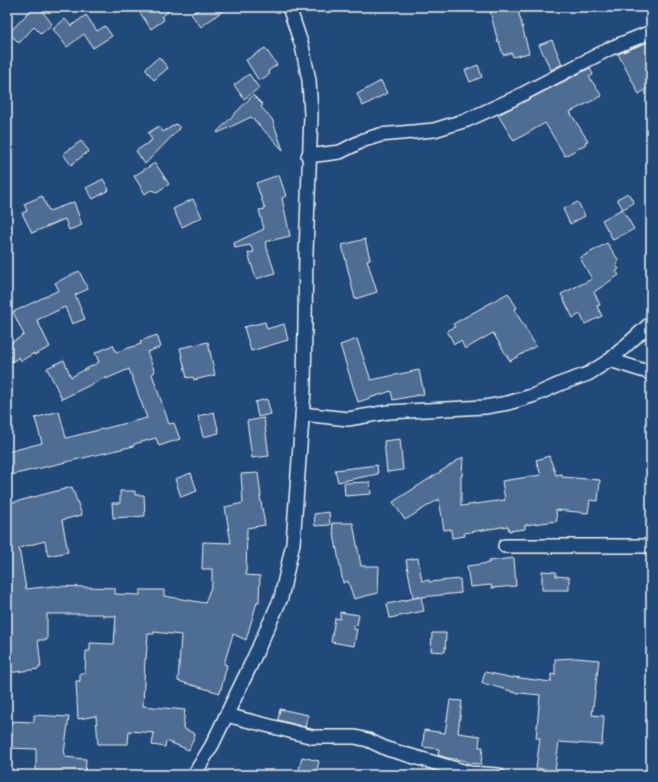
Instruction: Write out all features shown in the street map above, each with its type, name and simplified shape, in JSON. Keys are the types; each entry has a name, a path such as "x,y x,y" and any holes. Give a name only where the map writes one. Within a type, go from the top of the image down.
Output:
{"street":[{"path":"194,775 212,745 280,598 293,543 304,390 310,115 309,80 302,46 289,7"},
{"path":"308,156 340,152 364,140 380,135 434,130 467,120 513,99 611,48 651,32"},
{"path":"302,414 348,419 388,412 485,407 508,403 535,395 562,383 588,374 610,360 651,323"},
{"path":"610,360 651,373"},
{"path":"505,546 651,546"},
{"path":"226,715 314,737 356,737 368,740 387,749 470,773 498,775"}],"building":[{"path":"36,7 39,7 52,24 41,34 34,27 19,43 9,33 26,14"},
{"path":"136,7 176,7 162,16 164,20 151,29"},
{"path":"202,7 228,7 201,27 191,14"},
{"path":"508,7 509,12 518,10 529,53 513,57 512,53 503,55 490,11"},
{"path":"86,15 97,31 105,26 112,36 93,48 84,34 67,47 53,29 65,19 71,26"},
{"path":"552,40 562,64 551,70 539,45"},
{"path":"651,41 651,86 639,94 618,54"},
{"path":"265,48 277,65 268,71 270,74 259,81 246,60"},
{"path":"159,57 168,68 154,80 145,69"},
{"path":"478,65 482,77 470,82 465,70"},
{"path":"590,68 593,75 589,77 602,96 570,112 588,141 585,142 586,144 565,156 545,123 514,141 498,115"},
{"path":"249,74 259,88 244,99 234,85"},
{"path":"381,81 387,93 363,106 357,94"},
{"path":"253,95 263,105 261,107 272,119 283,150 251,117 218,133 217,132"},
{"path":"176,124 180,128 145,164 136,151 152,140 148,133 159,126 163,132"},
{"path":"81,141 89,151 71,165 63,154"},
{"path":"155,163 169,184 157,192 151,190 145,194 134,176"},
{"path":"279,175 286,196 282,198 290,236 265,242 275,273 256,279 248,253 254,252 250,245 235,248 234,243 264,229 259,210 265,209 256,183"},
{"path":"103,179 109,190 93,199 86,188"},
{"path":"628,193 634,203 623,209 617,199"},
{"path":"42,196 49,211 74,202 82,225 69,230 65,219 32,233 22,213 27,211 24,204"},
{"path":"193,199 202,217 182,227 173,209"},
{"path":"578,202 585,216 570,224 563,209"},
{"path":"622,209 634,229 613,240 602,220"},
{"path":"365,239 370,259 367,260 377,292 355,299 342,245"},
{"path":"607,243 619,261 616,265 619,269 616,271 619,275 594,292 600,305 597,306 602,316 585,324 580,314 573,318 561,294 592,279 580,258"},
{"path":"79,271 88,289 75,295 85,319 72,324 65,307 37,320 50,347 34,355 34,353 21,361 19,357 12,362 7,354 7,345 24,335 13,312 59,290 55,283"},
{"path":"508,293 517,308 514,309 536,346 510,361 493,333 465,349 461,341 454,344 447,331 455,327 453,324"},
{"path":"265,322 267,329 284,324 288,340 251,351 244,327"},
{"path":"157,335 161,347 147,352 155,372 152,374 169,424 174,423 180,439 159,446 156,438 134,444 134,446 7,476 7,452 42,443 35,418 59,411 66,438 147,418 129,369 106,379 106,377 62,399 47,368 64,360 71,377 99,362 95,353 113,345 116,352 141,344 140,341"},
{"path":"357,339 371,380 419,370 424,394 393,400 391,391 358,402 340,345"},
{"path":"208,342 215,375 194,380 193,377 187,378 180,348"},
{"path":"267,399 271,414 258,417 255,402"},
{"path":"214,412 219,433 203,437 198,416"},
{"path":"264,418 269,456 252,458 247,421"},
{"path":"400,439 403,470 387,472 384,441"},
{"path":"549,456 556,475 562,474 562,477 600,480 598,501 590,500 588,513 556,510 557,521 525,525 525,529 509,531 508,526 464,533 465,536 452,538 451,529 444,530 439,499 405,520 393,502 463,457 461,476 461,506 505,500 502,481 541,475 536,460"},
{"path":"377,465 378,474 338,482 335,470"},
{"path":"191,473 197,491 181,497 175,479"},
{"path":"258,473 265,525 247,528 246,575 260,576 259,602 257,602 246,640 233,634 224,664 227,665 220,693 178,681 181,635 154,632 154,634 148,634 145,659 143,706 185,710 183,728 195,734 189,750 166,741 165,747 152,745 154,733 129,731 128,744 98,744 96,716 78,719 76,681 80,681 80,673 85,673 86,651 90,651 90,643 114,644 116,616 103,616 103,614 47,614 47,640 38,640 41,667 39,667 39,669 7,673 7,504 72,487 82,515 62,520 68,552 48,556 45,541 19,548 26,589 53,586 115,588 115,594 140,595 140,590 164,590 164,596 205,603 212,584 212,569 202,569 203,542 231,543 225,507 243,503 241,474"},
{"path":"370,482 371,494 345,496 344,483"},
{"path":"120,491 135,491 135,495 144,495 145,516 113,518 112,503 120,503"},
{"path":"329,512 330,525 315,526 314,514"},
{"path":"332,523 353,523 361,566 379,566 378,593 354,599 348,581 343,583"},
{"path":"418,558 422,581 429,580 429,582 460,579 461,593 421,597 424,611 390,618 387,604 420,597 413,597 406,560"},
{"path":"514,558 516,586 492,588 491,585 470,587 467,566 489,563 489,561"},
{"path":"542,571 556,572 556,576 569,577 569,590 542,590"},
{"path":"340,612 359,615 357,625 353,626 353,629 357,629 354,646 331,642 335,618 340,619"},
{"path":"432,633 446,633 445,652 431,651"},
{"path":"576,658 599,660 592,715 604,716 602,745 559,742 555,771 536,768 540,738 536,738 540,695 511,692 482,683 485,672 513,678 551,682 551,674 555,675 555,659"},
{"path":"450,700 462,701 458,733 480,736 479,747 483,747 481,764 466,763 466,761 448,758 438,755 439,749 423,747 424,730 445,733"},
{"path":"280,709 308,715 305,727 278,720"},
{"path":"34,715 69,717 64,753 65,757 86,759 85,775 36,775 36,749 7,748 7,721 34,722"},
{"path":"302,757 319,761 316,775 298,775"}]}
